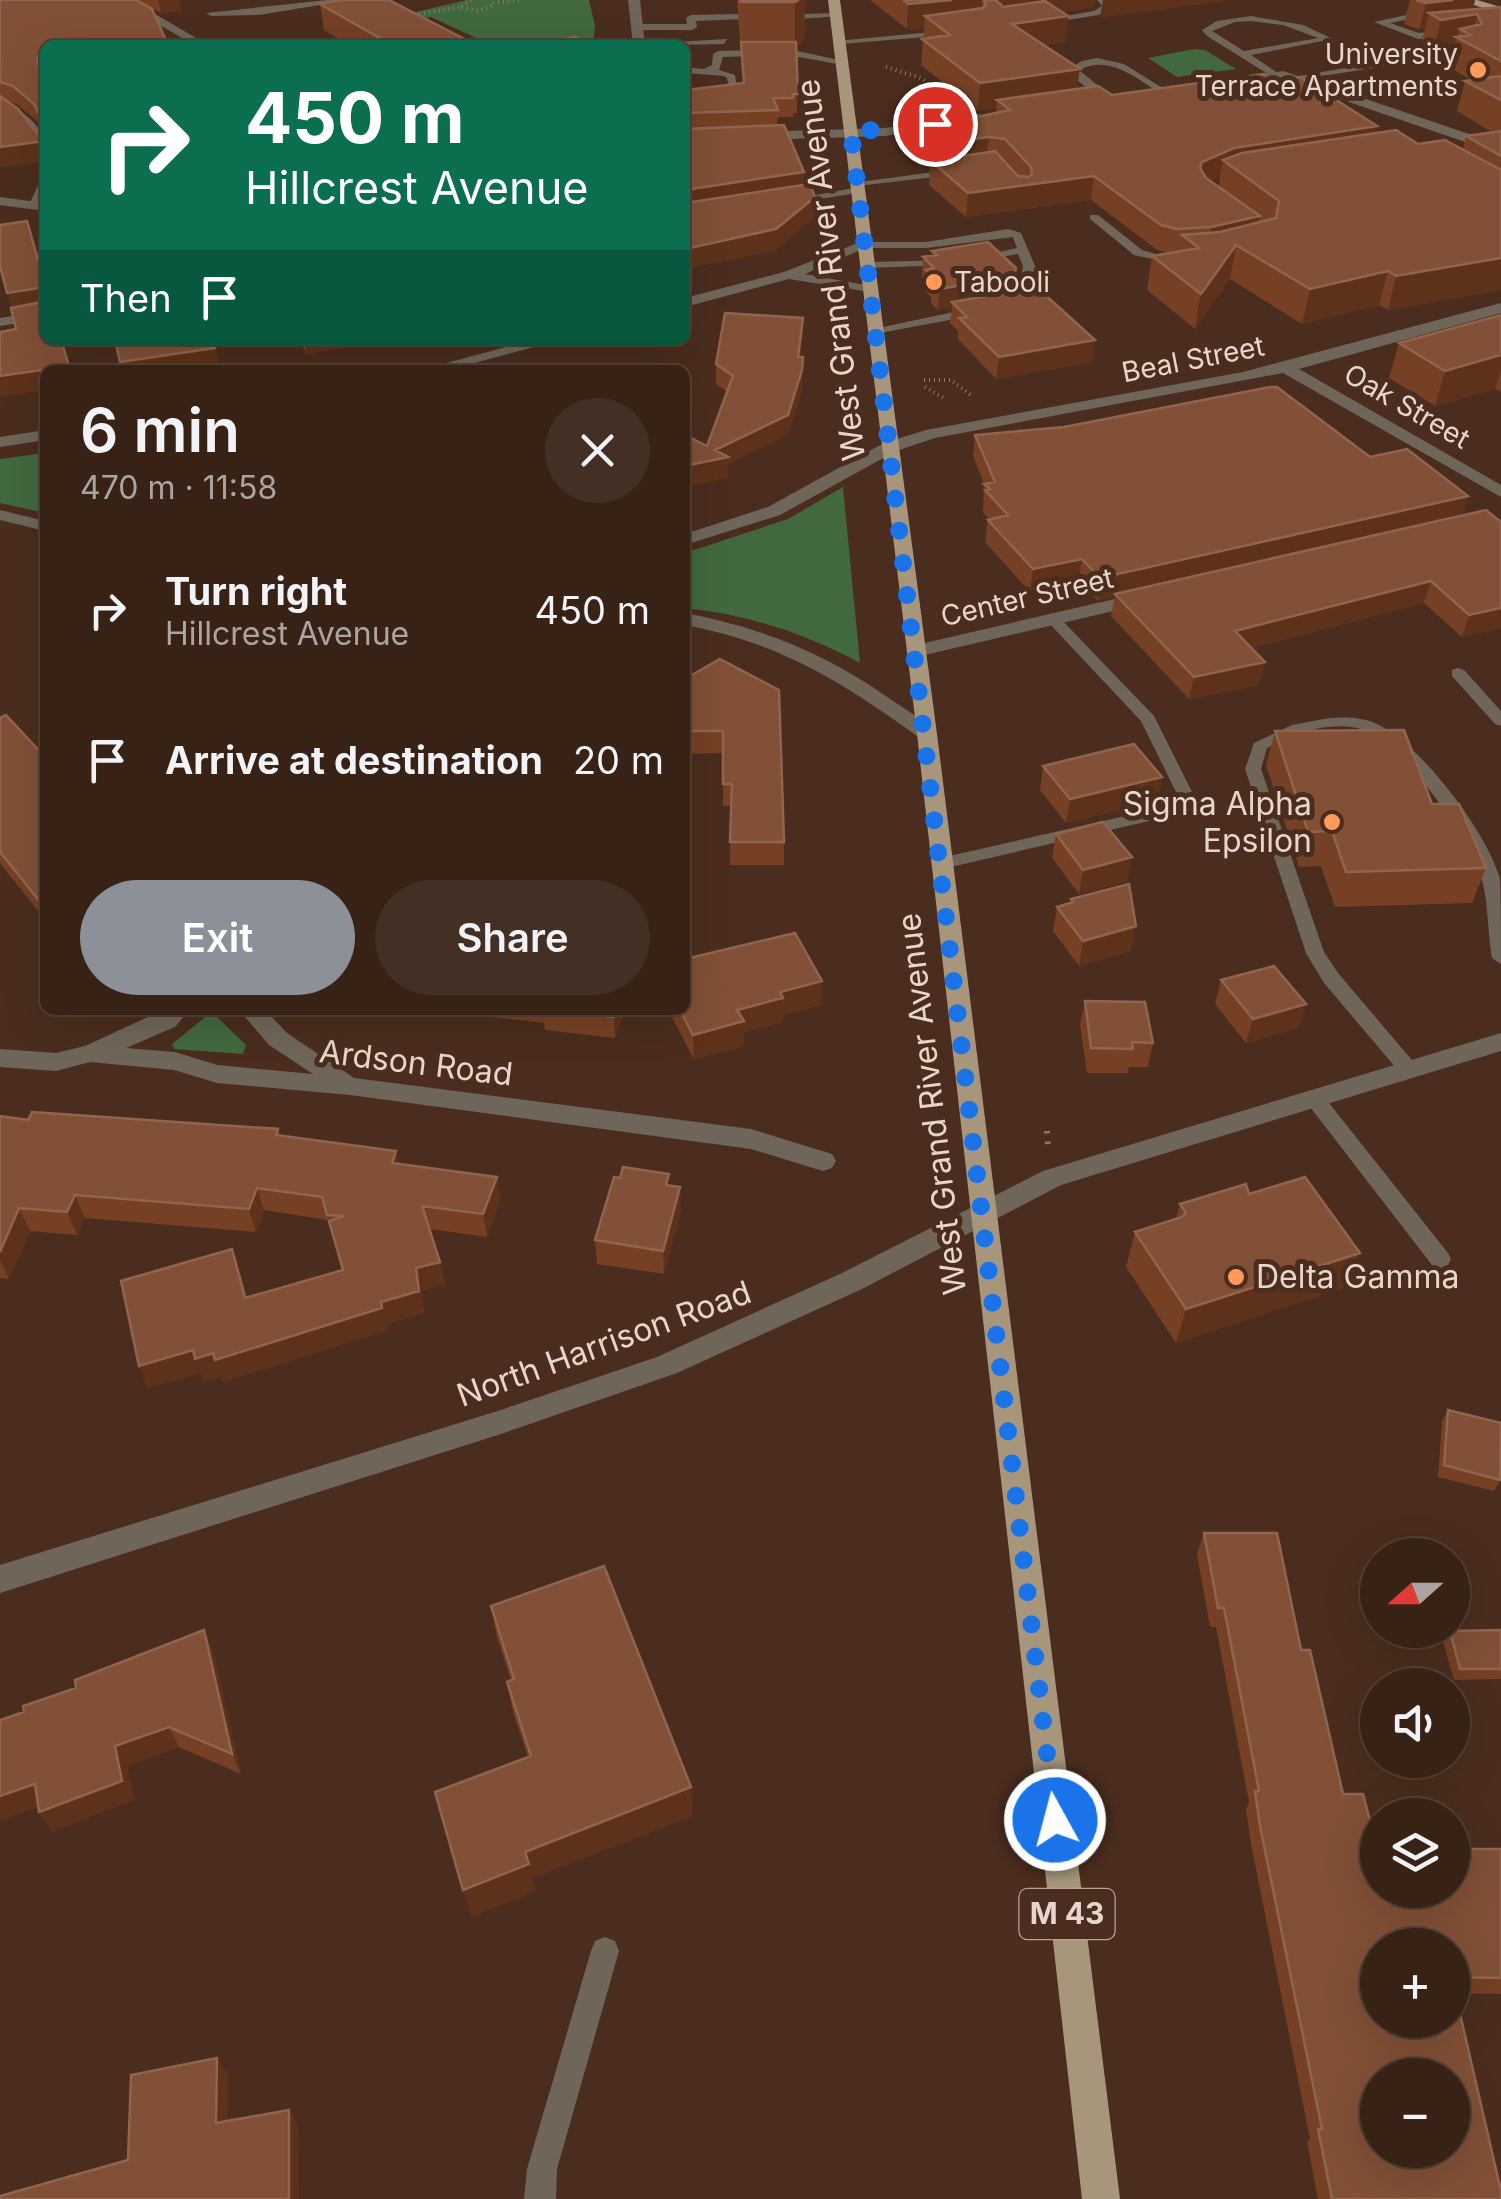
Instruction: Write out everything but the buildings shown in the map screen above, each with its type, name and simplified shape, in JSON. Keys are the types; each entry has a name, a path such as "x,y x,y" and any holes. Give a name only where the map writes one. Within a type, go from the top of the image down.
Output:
{"main road":[{"name":"West Grand River Avenue","path":"834,0 942,863 1101,2199"},
{"path":"1465,0 1501,11"}],"street":[{"path":"123,0 193,40"},
{"path":"634,0 638,40"},
{"path":"1220,83 1284,76 1482,140 1446,146"},
{"path":"1145,94 1182,89"},
{"path":"1090,102 1127,97"},
{"path":"742,137 886,132 995,116"},
{"path":"0,201 38,206"},
{"path":"690,302 866,255"},
{"path":"788,276 871,290"},
{"name":"Beal Street","path":"690,538 774,511 890,447 996,421 1285,367 1420,325 1501,308"},
{"path":"449,365 531,345"},
{"name":"Oak Street","path":"1285,367 1501,492"},
{"path":"0,442 40,436"},
{"path":"0,515 40,525"},
{"name":"Center Street","path":"916,651 1164,593"},
{"path":"690,620 756,633 794,646 833,666 926,734"},
{"path":"90,1053 172,1015"},
{"path":"255,1015 278,1039 350,1086"},
{"name":"North Harrison Road","path":"0,1578 501,1422 666,1365 852,1281 1052,1178 1501,1042"},
{"name":"Ardson Road","path":"0,1058 56,1062 90,1053 175,1061 217,1074 350,1086 751,1138 824,1161"}],"lane":[{"path":"212,12 259,12 346,0"},
{"path":"1034,22 1096,13 1108,6 1102,0"},
{"path":"1465,0 1437,12 1379,22 1418,36 1501,26"},
{"path":"639,27 692,27 691,15 741,18"},
{"path":"802,16 836,16"},
{"path":"1243,54 1328,39 1267,19 1225,22 1207,30 1243,54 1284,76 1468,50"},
{"path":"841,40 888,40 961,30"},
{"path":"690,44 724,41"},
{"path":"708,70 717,67 718,54 788,52 844,62"},
{"path":"1109,100 1078,77 1074,69 1077,65 1119,64 1164,92"},
{"path":"690,70 732,77 736,94 721,100 690,102"},
{"path":"1350,97 1454,80"},
{"path":"2,106 30,124 40,139"},
{"path":"777,203 857,186 971,170"},
{"path":"1094,217 1138,253 1189,261"},
{"path":"866,255 1008,232 1017,235 1029,266 1020,303 876,330"},
{"path":"866,255 937,264 1022,250"},
{"path":"0,322 40,317"},
{"path":"942,863 1180,807 1185,794 1148,719 1052,618"},
{"path":"1458,674 1501,722"},
{"path":"1409,1070 1331,978 1315,952 1253,768 1260,746 1284,734 1340,722 1373,728 1403,752 1472,840 1488,871 1501,958"},
{"path":"1314,1098 1440,1259"},
{"path":"540,2199 542,2170 605,1951"}],"path":[{"path":"460,7 471,0"},
{"path":"484,0 494,4"},
{"path":"414,15 460,7 478,11 520,0"},
{"path":"874,64 922,78 950,100"},
{"path":"924,380 950,380 976,399"}],"green space":[{"path":"467,0 589,0 595,26 594,40 480,40 431,17 412,13"},
{"path":"1205,50 1236,69 1177,77 1148,58"},
{"path":"40,454 40,512 0,503 0,459"},
{"path":"843,487 860,663 776,627 690,609 690,551 788,519"},
{"path":"212,1015 246,1045 243,1054 174,1049 172,1044"}],"place":[{"name":"University Terrace Apartments","path":"1478,70"},
{"name":"Tabooli","path":"934,282"},
{"name":"Sigma Alpha Epsilon","path":"1332,822"},
{"name":"Delta Gamma","path":"1236,1277"}],"route":[{"path":"935,124 886,132 851,132 1055,1820"}]}
